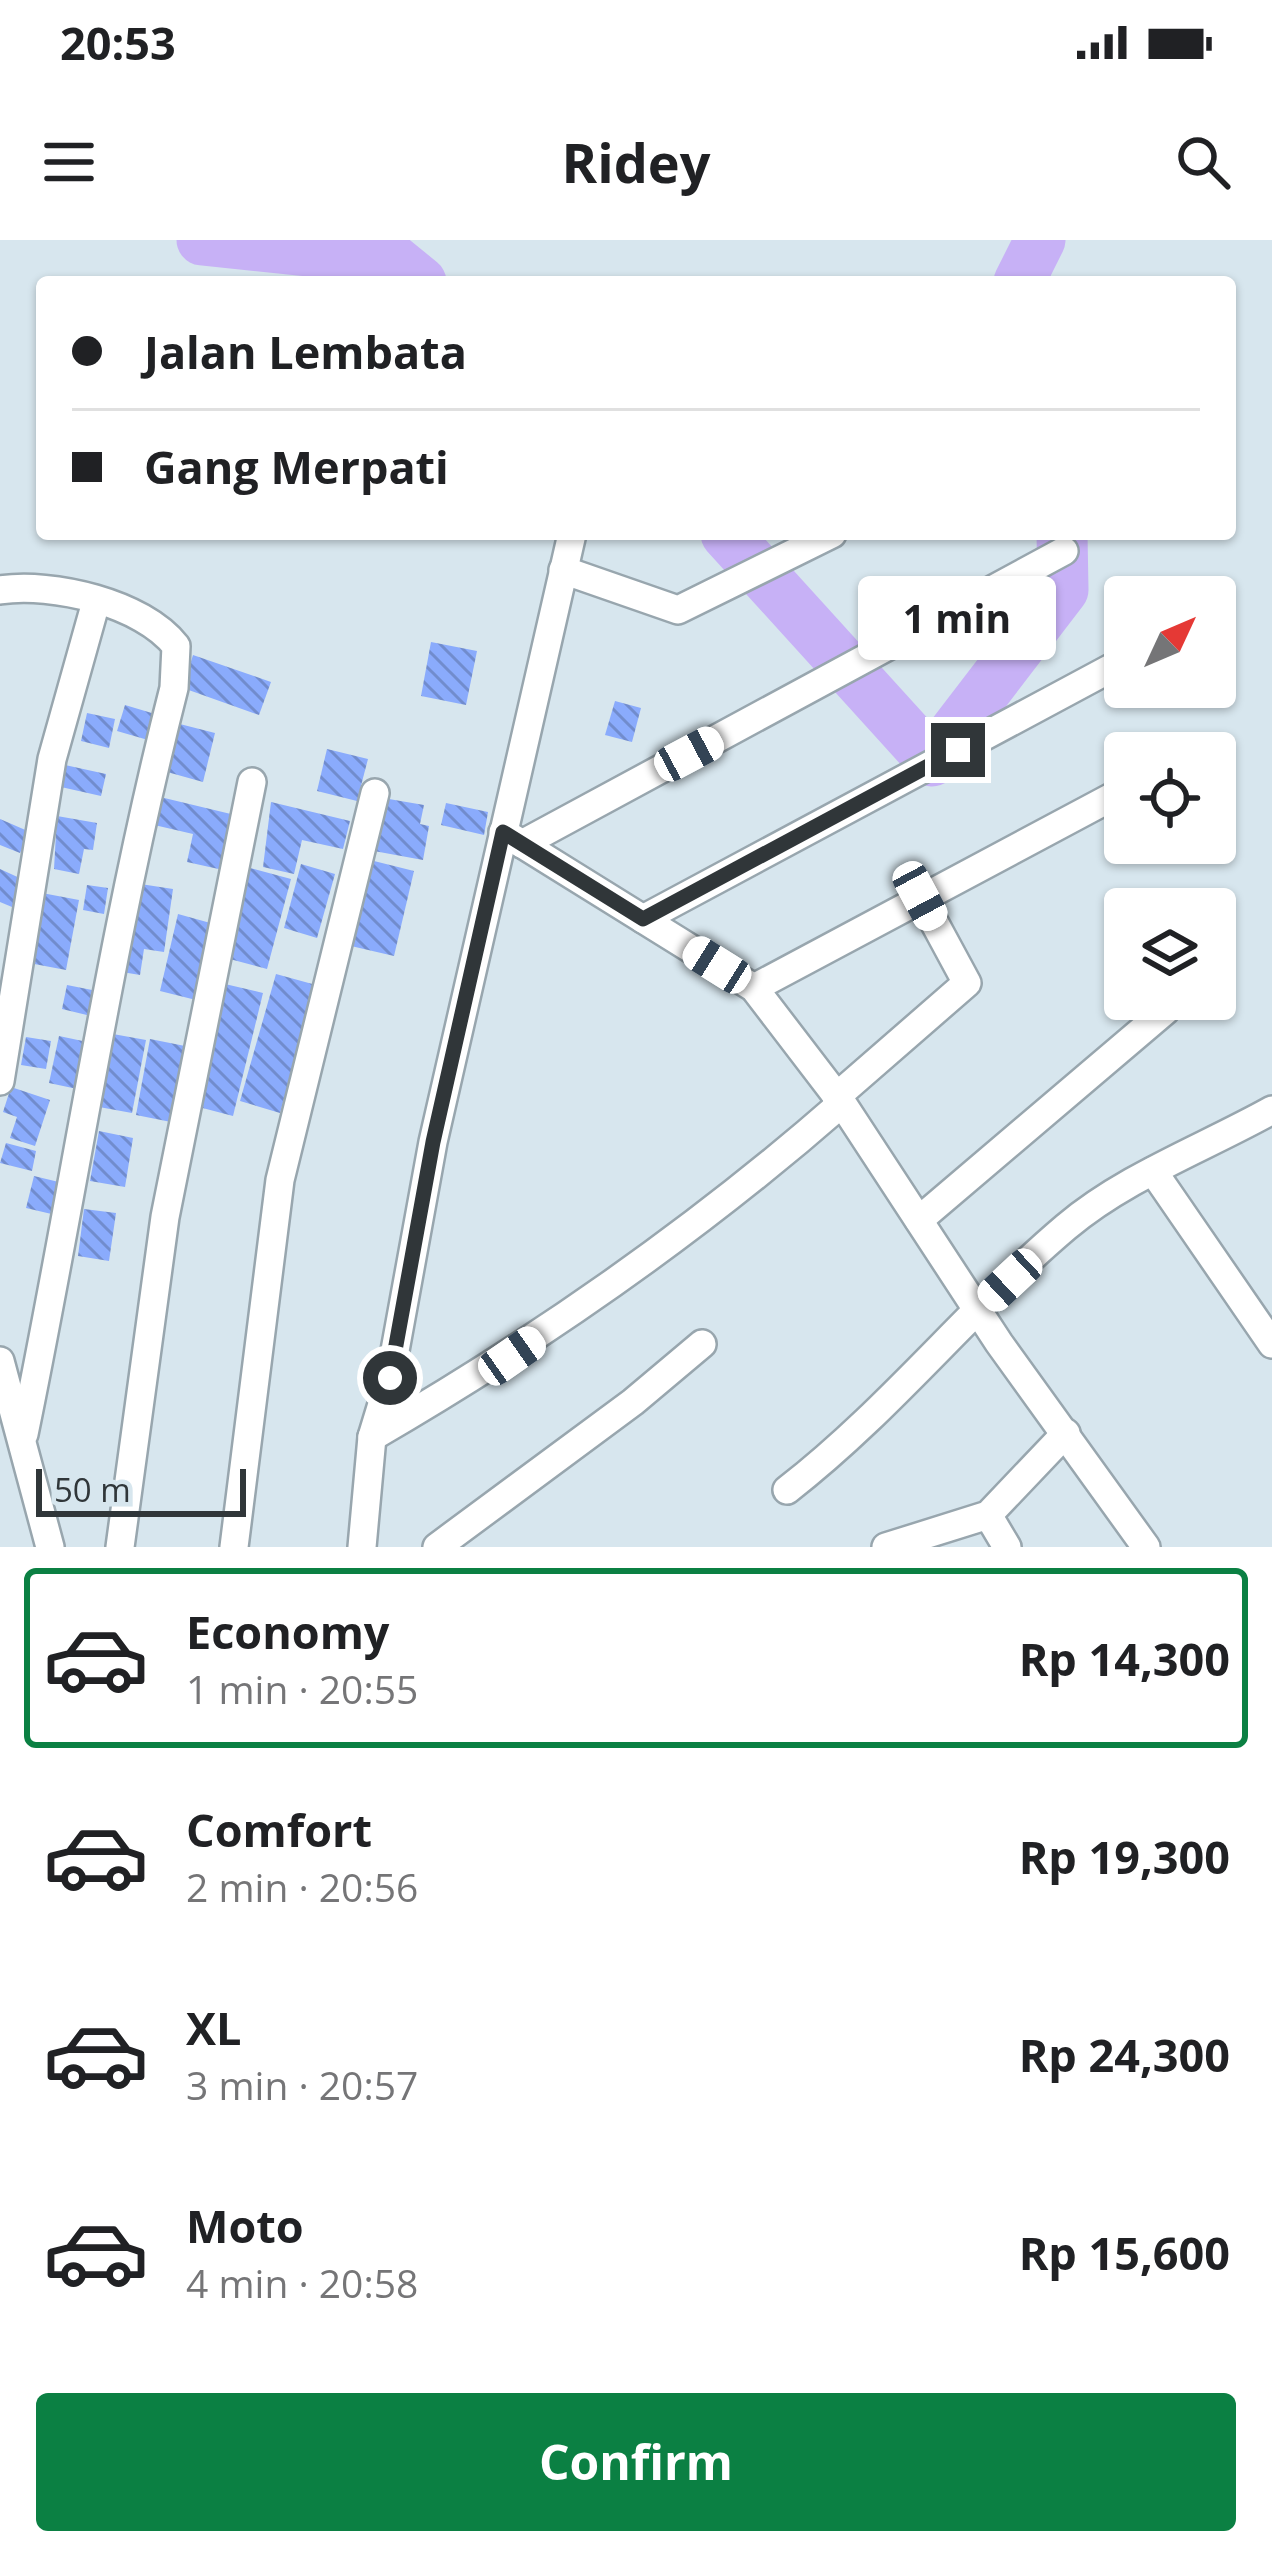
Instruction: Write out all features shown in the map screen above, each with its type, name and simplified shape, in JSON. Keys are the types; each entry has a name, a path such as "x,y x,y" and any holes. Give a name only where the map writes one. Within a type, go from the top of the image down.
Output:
{"street":[{"path":"362,1547 372,1438 390,1378 433,1142 513,838 570,540"},
{"path":"563,570 679,610 820,540"},
{"path":"513,838 1064,551"},
{"path":"0,590 66,594 96,602 149,620 176,646 174,688 114,947 69,1219 24,1434"},
{"path":"0,1082 52,759 96,602"},
{"path":"643,919 1104,672"},
{"path":"120,1547 165,1217 252,782"},
{"path":"234,1547 280,1180 375,793"},
{"path":"754,988 1104,801"},
{"path":"513,838 754,988 839,1100 980,1307 999,1343 1145,1547"},
{"path":"372,1438 512,1356 642,1265 839,1100 967,983 920,896"},
{"path":"919,1220 1154,1020"},
{"path":"787,1490 837,1451 1069,1224 1153,1172 1269,1119"},
{"path":"1153,1172 1272,1344"},
{"path":"436,1547 633,1402 702,1344"},
{"path":"0,1361 24,1434 50,1547"},
{"path":"886,1547 988,1515 1066,1433"},
{"path":"988,1515 1007,1547"}],"building":[{"path":"431,642 477,651 466,705 421,696"},
{"path":"193,655 271,682 259,715 183,688"},
{"path":"615,701 641,708 632,742 605,735"},
{"path":"125,705 155,714 148,740 117,731"},
{"path":"87,713 115,719 109,748 81,741"},
{"path":"172,722 215,733 203,782 160,770"},
{"path":"327,749 368,759 357,801 317,791"},
{"path":"65,765 106,774 101,796 61,787"},
{"path":"156,796 235,815 223,870 187,862 193,834 150,824"},
{"path":"383,798 424,805 420,824 429,826 423,860 374,851"},
{"path":"271,802 350,821 343,849 302,840 294,874 263,867"},
{"path":"446,803 488,812 484,835 441,825"},
{"path":"57,816 97,823 93,850 84,849 79,874 54,869"},
{"path":"0,819 30,832 20,853 0,845"},
{"path":"370,860 414,871 394,956 351,946"},
{"path":"301,864 335,874 317,938 284,928"},
{"path":"250,868 291,879 267,969 226,958"},
{"path":"0,869 24,880 12,907 0,902"},
{"path":"134,883 173,889 164,952 144,949 140,975 122,972"},
{"path":"87,885 108,888 104,914 83,910"},
{"path":"42,893 79,900 66,970 29,963"},
{"path":"178,914 214,924 196,1000 160,991"},
{"path":"276,974 316,985 280,1113 240,1101"},
{"path":"225,984 263,993 233,1116 195,1106"},
{"path":"67,985 97,991 91,1016 62,1009"},
{"path":"113,1034 146,1040 132,1113 99,1107"},
{"path":"59,1036 92,1043 82,1090 49,1083"},
{"path":"26,1037 51,1041 46,1069 21,1065"},
{"path":"150,1039 185,1046 171,1122 136,1115"},
{"path":"11,1087 50,1100 35,1146 10,1138 17,1117 3,1112"},
{"path":"99,1131 133,1138 125,1187 90,1181"},
{"path":"6,1143 36,1151 32,1171 0,1163"},
{"path":"34,1176 67,1184 60,1216 26,1208"},
{"path":"84,1209 116,1213 109,1261 78,1256"}],"waterway":[{"path":"202,240 394,260 414,276"},
{"path":"1022,276 1040,240"},
{"path":"731,540 932,761 1063,590 1062,540"}],"route":[{"path":"390,1378 433,1142 503,832 643,919 958,750"}]}
